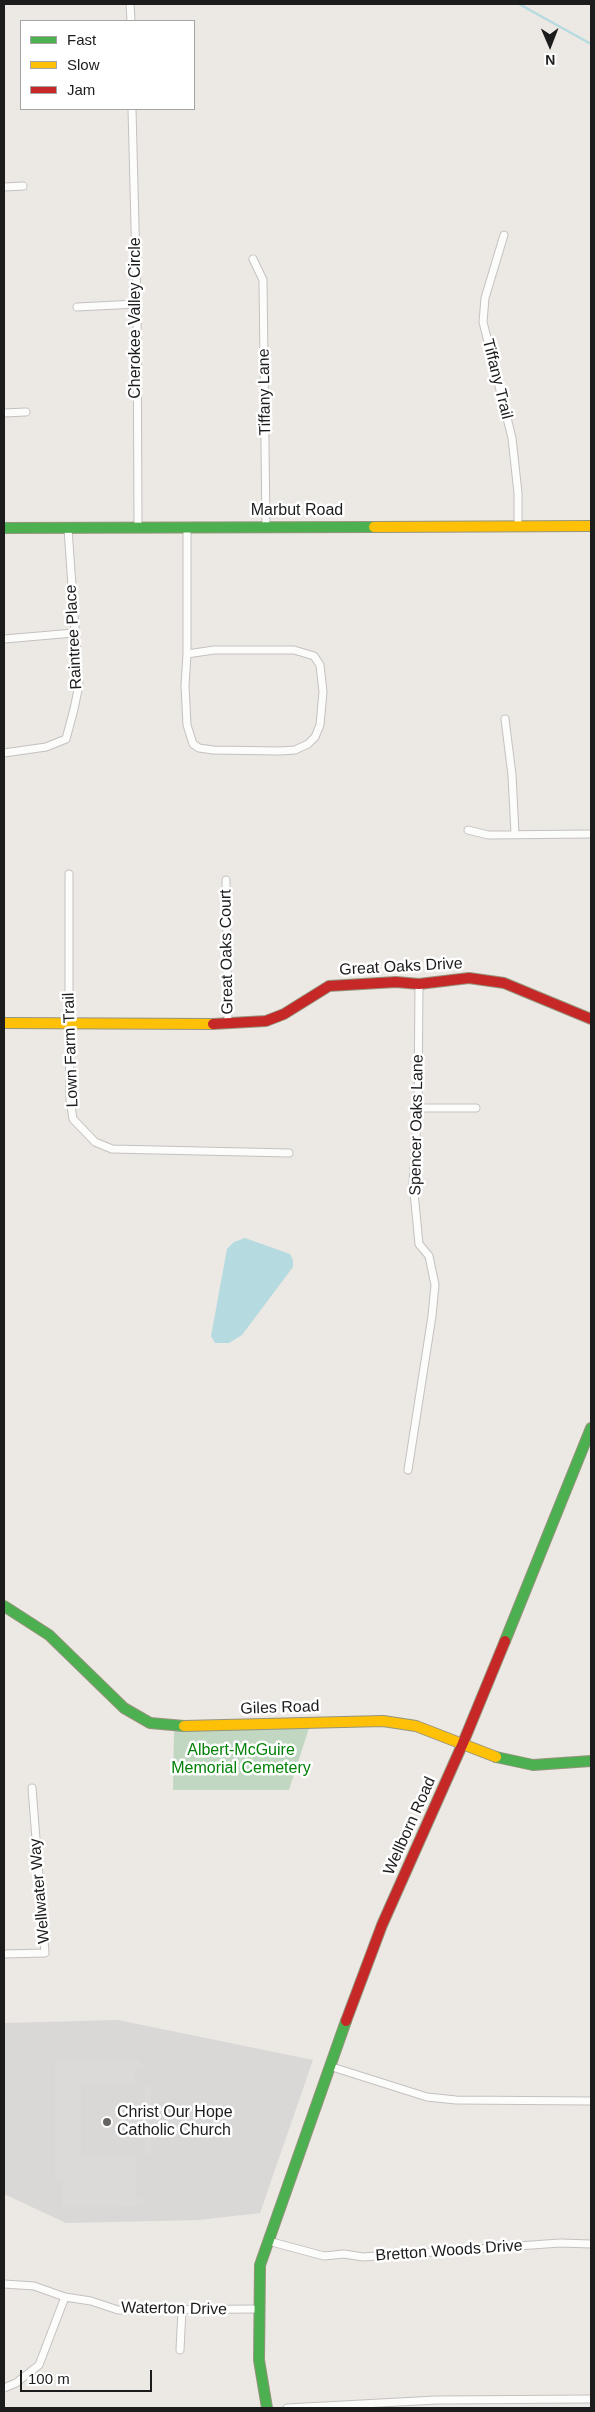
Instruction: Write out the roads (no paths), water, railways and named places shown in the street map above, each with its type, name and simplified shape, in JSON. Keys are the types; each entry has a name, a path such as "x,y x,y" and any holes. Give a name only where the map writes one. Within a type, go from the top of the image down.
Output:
{"street":[{"path":"130,4 131,20"},
{"name":"Cherokee Valley Circle","path":"132,110 137,304 138,527"},
{"path":"4,187 23,186"},
{"name":"Tiffany Trail","path":"504,235 485,298 483,322 512,438 518,493 518,525"},
{"name":"Tiffany Lane","path":"253,259 263,280 266,527"},
{"path":"77,307 137,304"},
{"path":"4,413 26,412"},
{"name":"Marbut Road","path":"4,528 591,526"},
{"path":"187,527 187,654 185,686 187,726 193,744 199,748 213,750 295,750 308,744 315,737 320,725 323,692 320,664 314,656 294,650 214,650 187,654"},
{"name":"Raintree Place","path":"4,753 46,747 66,739 79,685 68,529"},
{"path":"4,639 74,633"},
{"path":"505,719 512,775 515,834"},
{"path":"468,830 488,835 591,834"},
{"name":"Lown Farm Trail","path":"69,874 70,1099 73,1119 95,1142 112,1149 289,1153"},
{"name":"Great Oaks Court","path":"226,880 228,1024"},
{"name":"Great Oaks Drive","path":"4,1023 228,1024 266,1021 284,1014 329,986 396,982 419,984 469,978 504,983 591,1019"},
{"name":"Spencer Oaks Lane","path":"408,1470 432,1316 435,1285 429,1256 419,1244 413,1182 418,1108 419,984"},
{"path":"418,1108 476,1108"},
{"name":"Wellborn Road","path":"267,2408 259,2360 258,2309 260,2265 329,2066 382,1925 463,1743 591,1428"},
{"name":"Giles Road","path":"4,1606 49,1636 124,1708 150,1723 194,1727 360,1720 383,1721 416,1726 503,1760 533,1765 591,1761"},
{"name":"Wellwater Way","path":"4,1954 46,1953 32,1788"},
{"path":"329,2066 427,2097 456,2100 591,2101"},
{"name":"Bretton Woods Drive","path":"268,2241 324,2256 344,2254 363,2256 550,2244 591,2244"},
{"name":"Waterton Drive","path":"4,2284 34,2286 65,2297 91,2301 118,2310 258,2309"},
{"path":"4,2388 16,2383 39,2365 65,2297"},
{"path":"180,2350 182,2310"},
{"path":"287,2408 436,2400 591,2399"}],"water":[{"path":"245,1238 290,1254 293,1260 293,1267 242,1335 229,1343 215,1343 211,1336 227,1249 234,1242"}],"waterway":[{"path":"519,4 591,44"}],"place":[{"name":"Christ Our Hope Catholic Church","path":"107,2122"}],"park label":[{"name":"Albert-McGuire Memorial Cemetery","path":"241,1760"}]}
